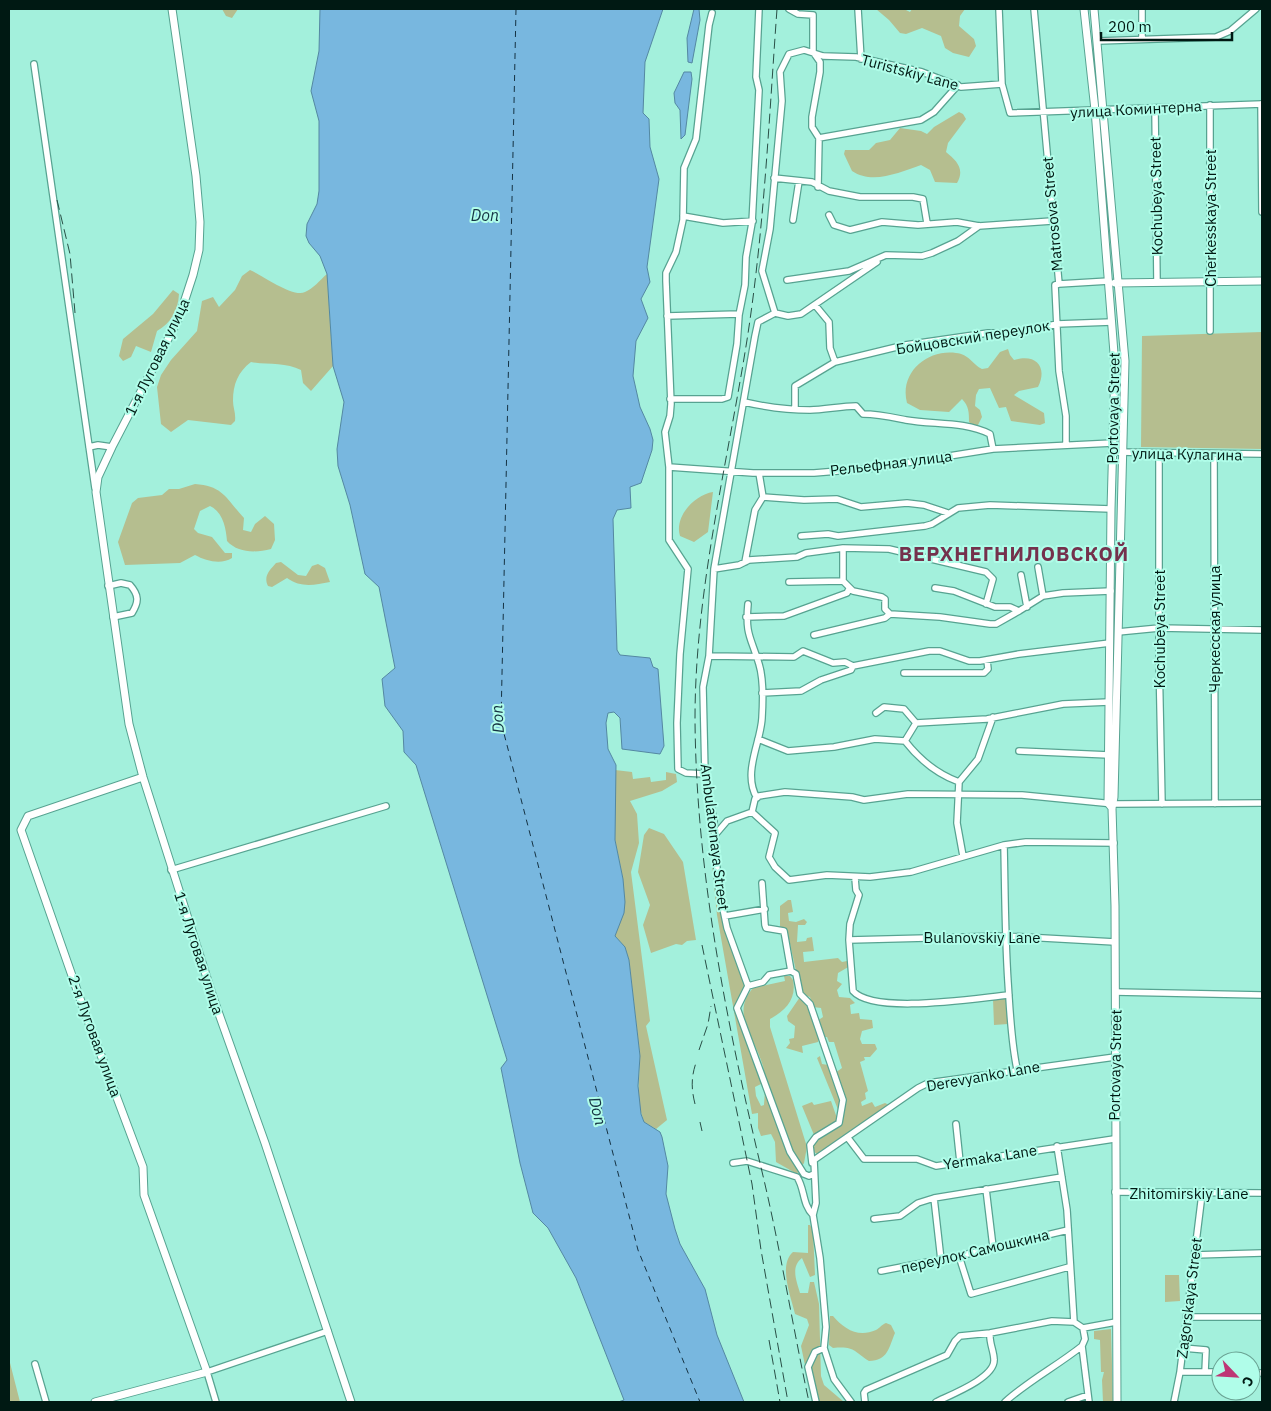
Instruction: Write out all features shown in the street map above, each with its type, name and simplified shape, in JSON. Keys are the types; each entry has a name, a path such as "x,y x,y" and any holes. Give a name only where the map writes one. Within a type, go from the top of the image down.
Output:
{"main road":[{"name":"1-я Луговая улица","path":"172,9 197,181 200,222 199,250 187,298 179,318 98,477 96,492 108,586 129,724 142,777 171,870 351,1402"},
{"name":"Portovaya Street","path":"1084,9 1095,110 1115,378 1111,509 1109,754 1114,843 1114,1139 1117,1402"},
{"name":"Portovaya Street","path":"1094,9 1119,283 1125,377 1111,805"},
{"path":"1109,282 1262,281"},
{"path":"1115,378 1119,373 1125,377"},
{"name":"2-я Луговая улица","path":"142,777 28,816 22,826 21,835 143,1167 144,1195 206,1372"},
{"path":"95,1402 206,1372"}],"street":[{"path":"670,399 722,399 728,397 738,344 739,314 745,285 746,257 753,221 759,90 756,77 759,9"},
{"path":"789,9 798,14 813,15 813,52 820,62 812,117 812,127 819,138 818,187"},
{"path":"858,9 861,60"},
{"path":"999,9 1002,84"},
{"name":"Matrosova Street","path":"1034,9 1059,284 1055,285 1060,372 1066,416 1066,445"},
{"path":"1142,9 1142,40"},
{"path":"1098,41 1216,37 1230,31 1256,9"},
{"path":"705,774 686,773 678,769 677,723 680,654 688,569 669,540 669,467 665,432 670,416 666,273 676,252 683,216 684,168 696,139 712,13"},
{"name":"Turistskiy Lane","path":"774,178 782,101 780,72 789,54 804,50 823,56 856,57 861,60 922,72 958,86 1002,84"},
{"name":"1-я Луговая улица","path":"34,64 96,492"},
{"name":"улица Коминтерна","path":"1002,84 1010,113 1262,104"},
{"path":"819,138 921,120 934,112 958,86"},
{"path":"1262,104 1262,212"},
{"name":"Cherkesskaya Street","path":"1210,105 1210,331"},
{"name":"Kochubeya Street","path":"1155,109 1158,282"},
{"path":"882,257 801,314 788,316 775,314 762,271 770,229 774,178 812,182 818,187 860,197 913,197 923,199 927,223"},
{"path":"793,220 799,181"},
{"path":"829,215 834,225 844,229 882,222 918,225 957,222 979,226 1052,221"},
{"path":"683,216 723,223 753,221"},
{"path":"787,280 849,271 882,257 932,254 958,241 979,226"},
{"path":"1059,284 1109,282"},
{"path":"815,305 829,322 830,348 835,362"},
{"path":"667,316 739,314"},
{"name":"Ambulatornaya Street","path":"748,986 725,916 718,885 714,836 705,774 703,687 709,656 714,569 732,471 740,408 744,402 758,322 775,314"},
{"name":"Бойцовский переулок","path":"794,409 795,386 835,362 905,345 988,333 1015,333 1057,324 1112,322"},
{"path":"744,402 771,408 812,410 834,406 856,406 863,414 967,426 990,434 993,449"},
{"name":"Рельефная улица","path":"669,467 759,473 814,473 874,468 993,449 1113,443"},
{"path":"89,447 98,445 112,447"},
{"name":"улица Кулагина","path":"1112,452 1262,454"},
{"name":"Kochubeya Street","path":"1159,454 1162,804"},
{"name":"Черкесская улица","path":"1214,454 1215,804"},
{"path":"745,562 755,510 763,497 759,473"},
{"path":"763,497 804,500 837,499 861,507 907,503 924,505 948,513"},
{"path":"801,536 828,534 838,536 925,526 932,524 958,508 995,505 1111,509"},
{"path":"714,569 728,568 745,562 797,557 814,551 843,548 895,550 986,572 993,578 986,604"},
{"path":"843,548 843,581 849,589 885,599 885,609 890,614 940,617 990,624 1002,621 1043,596 1063,592 1111,591"},
{"path":"1038,567 1043,596"},
{"path":"1021,575 1027,607"},
{"path":"789,582 843,581"},
{"path":"108,586 121,583 130,585 136,593 138,604 132,613 113,617"},
{"path":"935,588 954,591 986,604 1019,611"},
{"path":"746,617 784,616 847,593 849,589"},
{"path":"748,604 746,627 759,664 762,693 762,720 754,749 752,779 753,792 757,798"},
{"path":"814,635 885,618 890,614"},
{"path":"1118,632 1159,628 1214,631 1262,630"},
{"path":"709,656 794,657 803,651 833,664 845,662 853,666 929,651 940,651 969,660 987,660 1002,656 1110,643"},
{"path":"904,673 984,673 988,669 987,660"},
{"path":"762,693 801,691 821,680 851,670 853,666"},
{"path":"916,723 993,718 1063,704 1109,702"},
{"path":"876,713 884,707 904,709 916,723"},
{"path":"963,856 957,822 959,782 978,759 993,718"},
{"path":"904,741 916,723"},
{"path":"758,738 788,751 834,747 875,739 904,741 930,767 959,782"},
{"path":"1018,751 1109,754"},
{"path":"757,798 785,792 852,797 864,800 908,794 1022,795 1111,805 1262,803"},
{"path":"752,812 757,798"},
{"path":"171,870 386,806"},
{"path":"714,836 727,821 752,812"},
{"path":"752,812 775,833 770,857 774,867 788,880 827,876 855,878 911,872 1004,845 1026,842 1114,843"},
{"path":"1004,845 1005,936 1013,1052 1017,1069"},
{"path":"855,878 859,902 850,924 849,940 852,991 857,996 870,1001 896,1004 1009,995"},
{"path":"762,883 766,928 784,931 791,971"},
{"path":"725,916 765,909"},
{"name":"Bulanovskiy Lane","path":"849,940 1005,936 1115,942"},
{"path":"814,1174 809,1176 804,1174 790,1152 757,1059 742,1026 737,1008 748,986 763,982 769,975 791,971 796,974 800,994 810,1004 843,1100 839,1123 816,1137 810,1145 813,1161 814,1174 816,1203 813,1215 820,1258 826,1327 824,1348 828,1367 834,1379 851,1402"},
{"path":"1115,992 1262,995"},
{"name":"Derevyanko Lane","path":"813,1161 928,1083 1017,1069 1115,1057"},
{"path":"956,1124 960,1162"},
{"name":"Yermaka Lane","path":"848,1138 864,1159 917,1159 936,1166 1114,1139"},
{"path":"1058,1146 1068,1230 1074,1322"},
{"path":"733,1163 747,1161 797,1176 802,1184 806,1206 813,1215"},
{"path":"874,1219 900,1216 918,1203 934,1198 1062,1177"},
{"path":"986,1189 993,1247"},
{"name":"Zhitomirskiy Lane","path":"1115,1192 1202,1194 1262,1192"},
{"name":"Zagorskaya Street","path":"1174,1402 1180,1372 1202,1194"},
{"path":"934,1198 941,1260"},
{"name":"переулок Самошкина","path":"882,1271 960,1256 1068,1230"},
{"path":"1194,1255 1262,1253"},
{"path":"960,1256 971,1294 1069,1267"},
{"path":"1186,1317 1262,1316"},
{"path":"865,1402 864,1393 866,1390 947,1355 960,1336 990,1333 1052,1321 1074,1322 1083,1328 1116,1322"},
{"path":"1005,1402 1019,1389 1054,1368 1082,1346 1085,1339 1083,1328"},
{"path":"206,1372 328,1331"},
{"path":"936,1402 982,1378 991,1369 994,1362 990,1333"},
{"path":"1082,1346 1089,1402"},
{"path":"816,1402 808,1367 815,1352 824,1348"},
{"path":"1183,1348 1206,1350 1205,1372"},
{"path":"35,1364 46,1402"},
{"name":"2-я Луговая улица","path":"206,1372 216,1402"},
{"path":"1180,1372 1211,1372"},
{"path":"1068,1402 1088,1395"}],"green space":[{"path":"222,9 238,9 232,18 226,16"},
{"path":"876,9 904,9 910,12 912,9 965,9 960,16 959,26 974,39 976,46 969,57 953,53 945,48 941,36 922,28 906,34 900,33"},
{"path":"959,112 966,119 948,143 946,152 959,166 960,174 957,183 935,182 930,170 921,165 886,176 869,177 860,175 852,171 844,154 845,150 869,150 876,143 890,140 900,128 921,131 927,134 934,127"},
{"path":"250,270 285,289 300,293 311,289 327,274 333,366 311,391 303,383 301,370 295,367 251,362 240,374 235,384 233,401 235,421 231,425 188,420 171,432 161,424 157,387 161,375 171,360 197,331 202,301 213,297 219,307 235,290 242,276"},
{"path":"173,290 179,294 177,306 170,320 157,331 151,352 136,346 131,357 123,361 119,356 123,339 153,314"},
{"path":"1262,332 1262,449 1141,447 1142,336"},
{"path":"1008,349 1014,360 1028,358 1038,363 1041,368 1041,380 1038,387 1019,391 1014,395 1044,413 1045,423 1040,425 1011,421 1006,407 999,408 990,388 979,389 976,395 975,406 980,410 982,417 978,425 974,426 969,422 969,413 962,399 949,412 920,410 907,403 907,382 911,373 926,359 945,353 956,353 967,357 982,369 988,368 1000,352"},
{"path":"195,484 212,487 224,495 244,518 243,530 251,532 255,524 265,516 274,524 275,540 271,549 247,551 231,545 227,541 225,526 221,516 210,506 200,511 194,529 198,533 212,537 225,553 232,553 232,558 214,561 195,555 180,563 125,565 118,542 132,503 138,498 162,495 169,489 179,489"},
{"path":"713,492 708,532 694,542 680,536 680,522 687,508 699,497"},
{"path":"281,562 298,575 306,576 312,566 318,564 325,568 330,582 313,585 297,583 287,578 272,587 268,586 266,579 268,573 276,563"},
{"path":"615,770 632,772 633,779 650,777 651,782 666,780 666,772 676,774 677,782 662,791 630,801 637,814 639,843 631,872 650,1021 646,1026 667,1120 656,1129 644,1122 638,1102 640,1056 629,960 625,947 615,936 623,879 615,840"},
{"path":"703,776 709,805 710,824 714,833 722,901 748,986 737,1008 752,1047 749,1053 754,1056 763,1083 755,1087 756,1096 761,1106 764,1105 764,1071 746,1026 744,1007 746,998 753,988 785,981 784,976 790,976 793,980 793,993 789,1004 770,1019 770,1027 807,1147 804,1163 797,1174 776,1162 775,1142 771,1134 761,1136 758,1128 758,1113 752,1114 717,915"},
{"path":"649,828 664,834 683,862 696,940 687,941 682,945 676,944 651,953 643,925 650,905 638,872 644,835"},
{"path":"791,900 793,912 788,913 789,921 796,922 804,919 807,922 805,925 798,925 797,942 806,941 807,938 812,937 814,951 803,952 804,962 838,958 842,962 847,961 850,966 838,973 837,981 842,984 837,990 839,997 850,998 855,1003 850,1005 851,1014 859,1013 860,1019 872,1020 873,1028 862,1031 860,1039 862,1044 875,1044 877,1049 870,1057 864,1057 865,1060 860,1062 868,1091 865,1093 866,1099 861,1102 862,1106 872,1102 875,1107 885,1103 889,1105 818,1155 812,1150 813,1144 830,1131 843,1112 835,1073 842,1068 834,1042 829,1042 827,1037 822,1037 817,1021 823,1017 821,1008 813,1007 810,997 801,994 787,930 780,928 780,906"},
{"path":"800,997 807,1001 819,1038 818,1042 802,1046 803,1053 786,1048 790,1043 789,1039 794,1038 795,1026 788,1021 787,1016"},
{"path":"1006,998 1008,1024 994,1025 993,999"},
{"path":"820,1056 822,1064 828,1065 841,1100 839,1112 817,1058"},
{"path":"831,1101 838,1121 814,1135 802,1106 812,1102 814,1105"},
{"path":"808,1225 810,1225 813,1231 815,1275 810,1277 802,1258 796,1266 796,1279 800,1293 808,1293 810,1282 814,1282 819,1304 821,1376 824,1385 844,1402 819,1402 811,1394 801,1346 809,1325 807,1319 795,1314 787,1282 786,1265 793,1252 808,1253"},
{"path":"1165,1275 1179,1275 1180,1301 1165,1302"},
{"path":"830,1316 833,1316 842,1325 857,1333 876,1330 886,1323 891,1325 895,1333 887,1352 880,1359 869,1361 850,1349 833,1348 829,1345"},
{"path":"1111,1329 1113,1402 1103,1402 1102,1380 1104,1372 1101,1372 1100,1340 1094,1339 1094,1331"},
{"path":"9,1359 20,1402 9,1402"}],"water":[{"name":"Don","path":"320,9 663,9 645,62 643,113 649,119 650,147 659,179 647,267 650,282 641,299 648,318 636,341 633,376 640,407 653,440 652,450 641,483 630,487 631,508 617,510 613,519 617,650 620,655 650,658 653,667 658,669 664,746 660,754 622,749 620,718 614,712 608,713 606,723 608,749 616,765 615,840 623,879 625,902 624,913 615,936 625,947 629,960 640,1056 638,1086 641,1114 644,1122 660,1132 662,1137 668,1166 666,1194 675,1229 680,1244 705,1289 717,1335 744,1402 618,1402 624,1400 576,1278 548,1228 533,1213 520,1163 501,1068 507,1060 416,765 404,752 403,731 385,706 382,679 395,668 379,587 365,574 350,505 338,466 337,449 344,402 333,366 327,274 320,256 309,243 306,236 307,224 317,204 319,191 319,121 311,91 319,51"},
{"path":"694,9 699,9 700,20 692,63 688,62 687,38"},
{"path":"684,72 691,72 692,79 685,135 681,139 680,110 675,103 674,93"}],"ferry route":[{"path":"516,9 501,722 638,1250 700,1402"}],"railway":[{"path":"777,9 758,258 747,340 706,576 696,671 695,719 701,836 716,951 738,1066 770,1207 809,1402"},
{"path":"57,200 70,254 75,313"},
{"path":"702,945 752,1184 761,1250 788,1402"},
{"path":"699,1050 708,1024 711,1006"},
{"path":"695,1104 692,1082 697,1060"},
{"path":"700,1122 702,1131"},
{"path":"769,1340 780,1402"}],"district":[{"name":"ВЕРХНЕГНИЛОВСКОЙ","path":"1014,553"}]}
